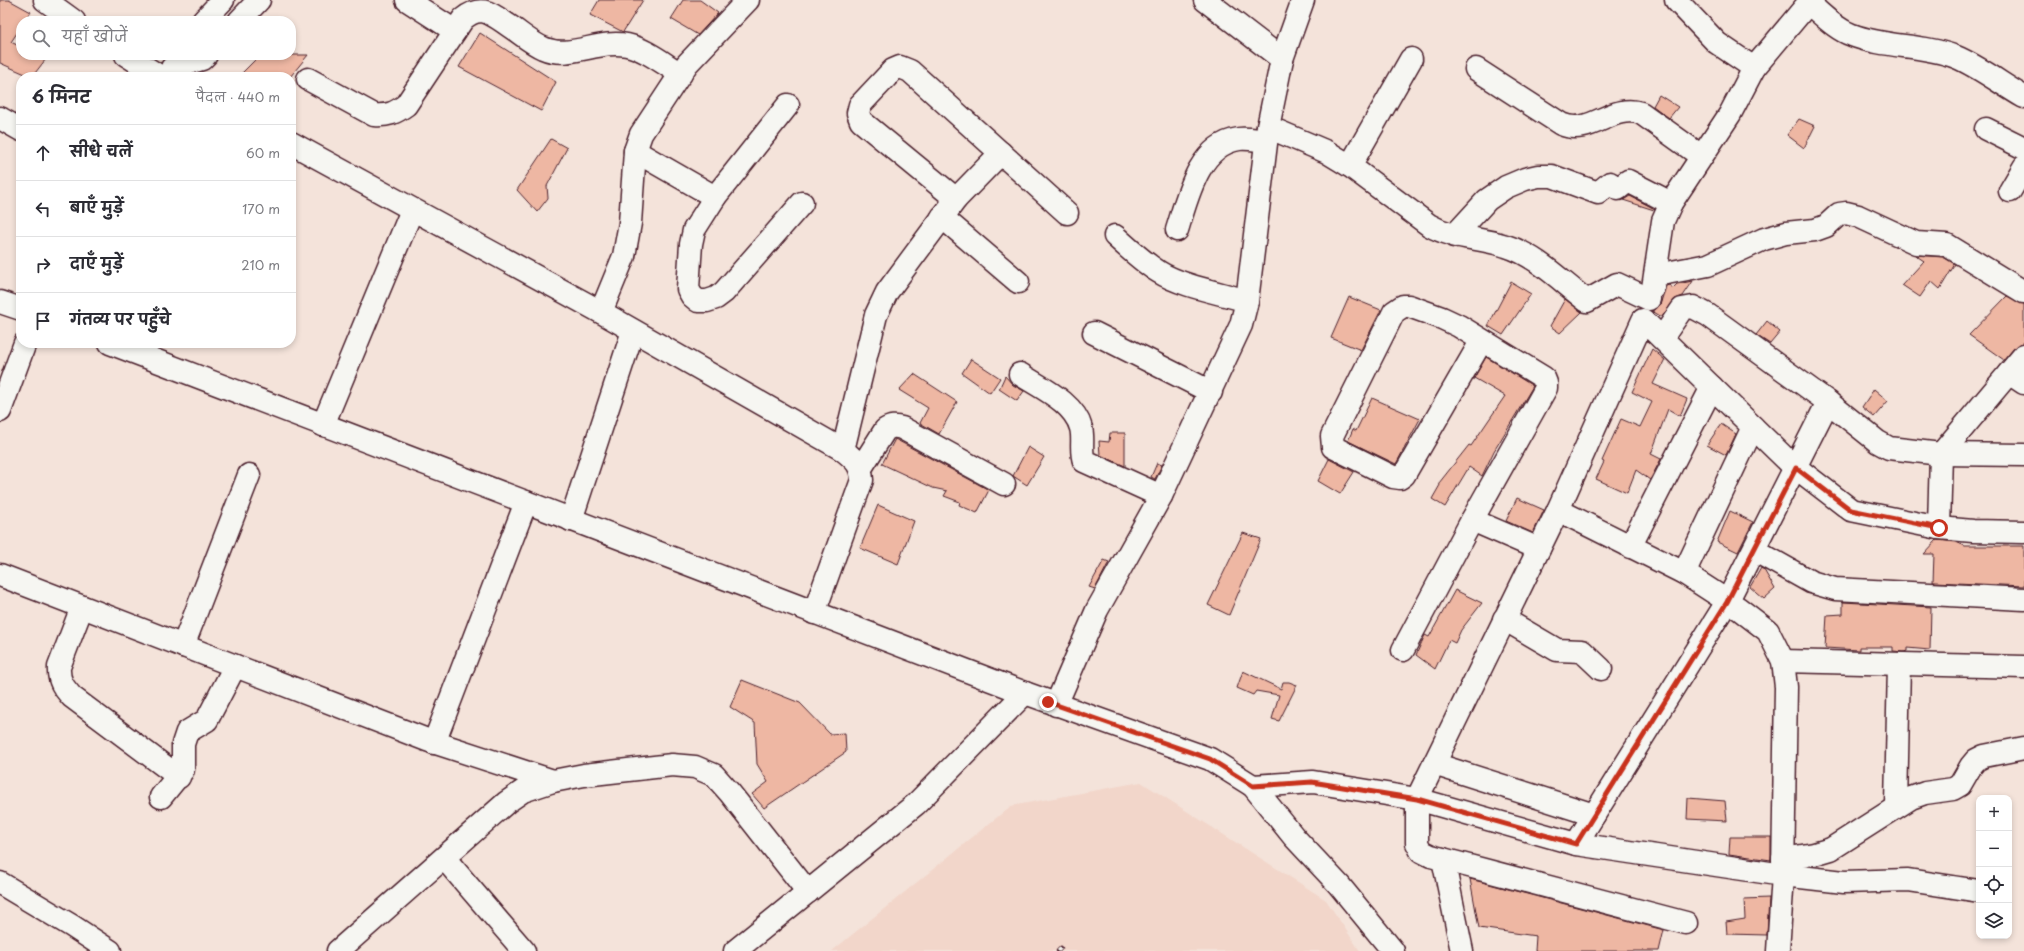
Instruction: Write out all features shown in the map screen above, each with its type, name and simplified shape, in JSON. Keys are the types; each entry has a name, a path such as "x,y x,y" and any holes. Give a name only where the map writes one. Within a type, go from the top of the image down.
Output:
{"street":[{"path":"45,0 67,16"},
{"path":"208,16 223,0"},
{"path":"244,16 259,0"},
{"path":"407,0 455,31"},
{"path":"601,312 624,256 630,223 635,151 641,134 687,64 748,0"},
{"path":"1206,0 1282,59"},
{"path":"1056,705 1097,610 1161,496 1211,392 1241,325 1247,301 1267,134 1282,59 1303,0"},
{"path":"1676,0 1716,43 1754,68"},
{"path":"1686,923 1443,859 1421,851 1417,843 1417,799 1558,510 1643,320 1656,275 1663,221 1671,203 1730,114 1754,68 1809,1 1839,28 1851,35 1869,41 1909,46 1956,58 2024,98"},
{"path":"308,79 374,115 385,116 395,113 406,105 463,19 472,12 484,10 543,48 560,52 607,44 626,45 639,48 681,74"},
{"path":"1350,166 1411,59"},
{"path":"141,60 168,69 199,60"},
{"path":"956,199 861,121 858,113 860,105 893,70 900,67 910,71 1067,213"},
{"path":"1476,69 1570,128 1579,128 1623,111 1632,110 1641,113 1701,156"},
{"path":"788,105 715,197 699,220 690,244 688,289 692,296 698,300 707,301 716,298 724,292 802,203"},
{"path":"0,118 16,127"},
{"path":"1986,129 2024,148"},
{"path":"1177,230 1191,183 1208,158 1229,141 1267,134 1327,152 1350,166 1429,225 1454,236 1505,245 1518,250 1531,257 1587,301 1617,284 1649,299"},
{"path":"296,146 601,312 843,450 857,461 861,468 862,480 814,613"},
{"path":"635,151 715,197"},
{"path":"843,450 876,315 887,292 956,199 1001,153"},
{"path":"2010,191 2024,167"},
{"path":"1454,236 1487,200 1506,187 1538,176 1552,176 1598,193 1610,183 1618,189 1628,181 1671,203"},
{"path":"323,424 412,210"},
{"path":"1656,275 1708,265 1764,239 1786,233 1815,230 1826,226 1839,214 1846,213 1858,216 1916,243 1947,245 2024,292"},
{"path":"942,217 1018,282"},
{"path":"1115,236 1148,265 1160,273 1247,301"},
{"path":"0,302 16,307"},
{"path":"1403,650 1472,520 1546,388 1546,382 1544,378 1482,340 1459,326 1409,306 1399,308 1394,312 1332,436 1333,447 1393,477 1400,478 1404,475 1482,340"},
{"path":"1662,338 1682,309 1693,307 1708,315 1828,402 1878,442 1889,448 1941,454 2024,455"},
{"path":"1643,320 1796,468 1851,510 1939,528 1973,531 2024,532"},
{"path":"571,520 633,331"},
{"path":"1094,333 1211,392"},
{"path":"0,411 23,348"},
{"path":"123,348 1056,705 1210,759 1253,786 1294,837 1339,885 1393,951"},
{"path":"1939,528 1941,454 2017,378 2024,355"},
{"path":"1020,374 1066,404 1075,414 1082,431 1082,456 1084,461 1161,496"},
{"path":"1630,546 1712,387"},
{"path":"1576,844 1727,602 1828,402"},
{"path":"861,468 885,430 890,427 896,427 902,428 1004,484"},
{"path":"1684,573 1753,427"},
{"path":"183,646 249,475"},
{"path":"434,743 526,502"},
{"path":"1558,510 1684,573 1768,631 1782,661 1786,687 1783,867 1778,951"},
{"path":"1472,520 1539,549"},
{"path":"1754,550 1812,582 1835,589 2024,599"},
{"path":"0,575 434,743 552,781"},
{"path":"82,607 59,667 58,676 62,686 72,697 178,777"},
{"path":"1504,619 1557,650 1582,651 1601,668"},
{"path":"1782,661 2024,667"},
{"path":"1896,806 1899,664"},
{"path":"160,798 183,770 185,737 191,728 207,720 235,666"},
{"path":"735,951 916,804 1025,693"},
{"path":"1783,867 1814,854 1831,849 1896,806 1911,798 1925,793 1953,789 1960,785 1976,760 1984,756 2024,748"},
{"path":"1434,764 1594,815"},
{"path":"338,951 445,859 507,802 523,791 552,781 584,775 672,765 696,767 714,775 730,792 808,892"},
{"path":"1253,786 1312,782 1417,799 1576,844 1783,867 1844,882 1908,880 1976,891"},
{"path":"445,859 524,951"},
{"path":"1443,859 1462,951"},
{"path":"0,883 72,926 110,951"}],"shaded area":[{"path":"1141,782 1326,900 1360,951 832,951 1011,806"}],"building":[{"path":"0,0 9,0 31,12 28,16 16,16 16,34 11,42 16,44 16,60 45,60 36,72 21,72 0,63"},
{"path":"599,0 643,0 623,32 590,15"},
{"path":"683,0 700,0 718,13 698,35 671,19"},
{"path":"480,33 556,82 541,111 459,67"},
{"path":"296,55 308,55 294,72 243,72 255,60 296,60"},
{"path":"1659,95 1678,107 1669,118 1653,106"},
{"path":"1799,119 1815,126 1804,148 1787,135"},
{"path":"551,139 567,148 547,186 548,198 537,212 517,190"},
{"path":"1630,196 1655,209 1654,210 1623,200"},
{"path":"1915,255 1943,257 1955,264 1940,289 1931,281 1920,297 1902,285 1924,261"},
{"path":"1693,281 1683,296 1675,299 1662,317 1652,311 1660,305 1666,286 1669,285 1673,288 1677,284"},
{"path":"1511,282 1531,294 1503,335 1488,326"},
{"path":"2007,296 2024,304 2024,343 2015,347 2004,360 1969,335"},
{"path":"1349,297 1381,310 1361,350 1331,338"},
{"path":"1565,299 1582,312 1560,333 1550,326"},
{"path":"1767,321 1780,332 1770,344 1756,335"},
{"path":"1652,349 1665,360 1653,384 1687,399 1680,416 1668,409 1651,454 1661,459 1650,480 1636,470 1627,493 1596,479 1604,462 1602,461 1621,419 1640,427 1652,402 1632,392"},
{"path":"1486,357 1533,386 1494,451 1482,476 1469,467 1445,507 1432,499 1440,485 1439,483 1469,445 1471,446 1505,396 1474,378"},
{"path":"971,359 1000,378 990,393 962,373"},
{"path":"914,374 957,402 939,434 920,423 928,408 899,390"},
{"path":"1005,376 1013,385 1024,391 1017,401 999,389"},
{"path":"1874,389 1888,401 1874,417 1862,407"},
{"path":"1372,398 1420,419 1396,464 1348,441 1353,429 1356,431"},
{"path":"1721,424 1736,434 1726,455 1707,445"},
{"path":"1110,433 1125,433 1125,466 1100,455 1099,441 1109,442"},
{"path":"895,439 989,490 977,513 959,505 960,502 944,496 947,491 933,488 882,464"},
{"path":"1028,447 1044,457 1027,485 1013,476"},
{"path":"1329,459 1354,472 1340,494 1318,481"},
{"path":"1157,463 1162,465 1155,479 1151,477"},
{"path":"1517,498 1544,510 1533,533 1506,521"},
{"path":"878,505 914,521 898,564 860,548"},
{"path":"1730,511 1753,522 1738,552 1717,542"},
{"path":"1243,533 1261,539 1229,615 1208,605"},
{"path":"1937,540 1956,542 1965,546 2024,546 2024,586 1933,582 1934,554 1924,554"},
{"path":"1104,560 1109,562 1095,589 1089,587"},
{"path":"1761,568 1764,570 1775,589 1764,599 1750,587"},
{"path":"1455,590 1482,603 1461,630 1455,643 1449,640 1435,669 1416,655 1425,635 1429,637"},
{"path":"1843,602 1931,607 1930,650 1907,648 1907,651 1904,652 1893,651 1893,647 1859,647 1859,650 1825,648 1827,615 1843,614"},
{"path":"1243,671 1281,689 1283,682 1289,682 1297,685 1279,721 1272,719 1279,695 1256,691 1253,695 1237,688"},
{"path":"742,680 800,703 830,734 845,733 846,752 764,808 752,794 768,782 757,764 755,723 730,707"},
{"path":"1688,798 1725,801 1727,821 1687,819"},
{"path":"1730,837 1771,837 1771,860 1729,854"},
{"path":"1470,879 1664,930 1659,951 1535,951 1536,936 1479,928"},
{"path":"1769,898 1767,935 1727,934 1726,922 1745,919 1744,899"}],"railway":[{"path":"1058,951 1061,948"}],"route":[{"path":"1048,702 1210,759 1253,786 1312,782 1417,799 1576,844 1727,602 1796,468 1851,510 1939,528"}]}
